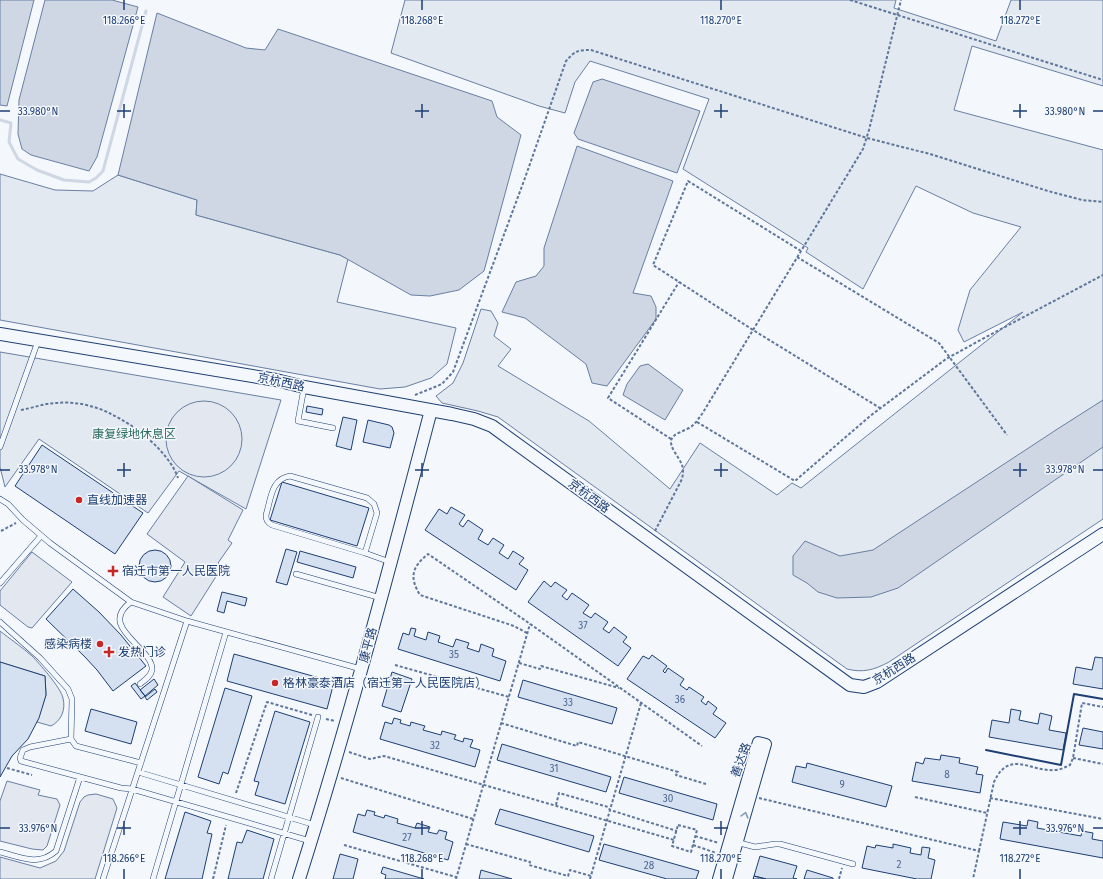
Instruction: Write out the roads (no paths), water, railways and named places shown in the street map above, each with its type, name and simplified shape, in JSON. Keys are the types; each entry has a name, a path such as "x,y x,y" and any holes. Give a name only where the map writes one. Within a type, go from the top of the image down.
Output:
{"street":[{"name":"京杭西路","path":"0,334 276,380 474,419 492,426 850,686 864,687 877,682 1103,534"},
{"name":"康平路","path":"299,879 346,724 431,410"},
{"name":"善达路","path":"718,879 730,846 751,796 766,744 758,742 730,846 727,879"}],"lane":[{"path":"0,447 38,340"},
{"path":"304,386 298,421 333,428"},
{"path":"365,553 377,513 374,504 367,498 290,476 277,482 274,486 266,515 266,520 268,523 391,562"},
{"path":"0,499 8,504 41,536 130,602 186,621 361,669"},
{"path":"0,583 41,536"},
{"path":"296,574 381,598"},
{"path":"130,602 123,607 120,614 120,624 126,634 148,659 152,670 150,675 140,684"},
{"path":"103,879 186,621"},
{"path":"0,622 40,658 68,689 72,699 71,738 76,746 141,763"},
{"path":"153,879 226,632"},
{"path":"270,879 318,717"},
{"path":"71,738 30,747 24,750 20,755 21,761 176,801 311,841"},
{"path":"138,772 316,826"},
{"path":"0,852 30,860 40,860 50,857 56,851 80,777"},
{"path":"730,846 758,847 770,844 780,844 853,864"}],"waterway":[{"path":"0,120 11,123 9,142 18,159 37,170 64,180 89,182 96,178 103,171 146,11"}],"place":[{"name":"直线加速器","path":"79,500"},
{"name":"宿迁市第一人民医院","path":"113,571"},
{"name":"感染病楼","path":"100,644"},
{"name":"发热门诊","path":"109,652"},
{"name":"格林豪泰酒店（宿迁第一人民医院店）","path":"275,683"}],"park label":[{"name":"康复绿地休息区","path":"134,434"}]}
